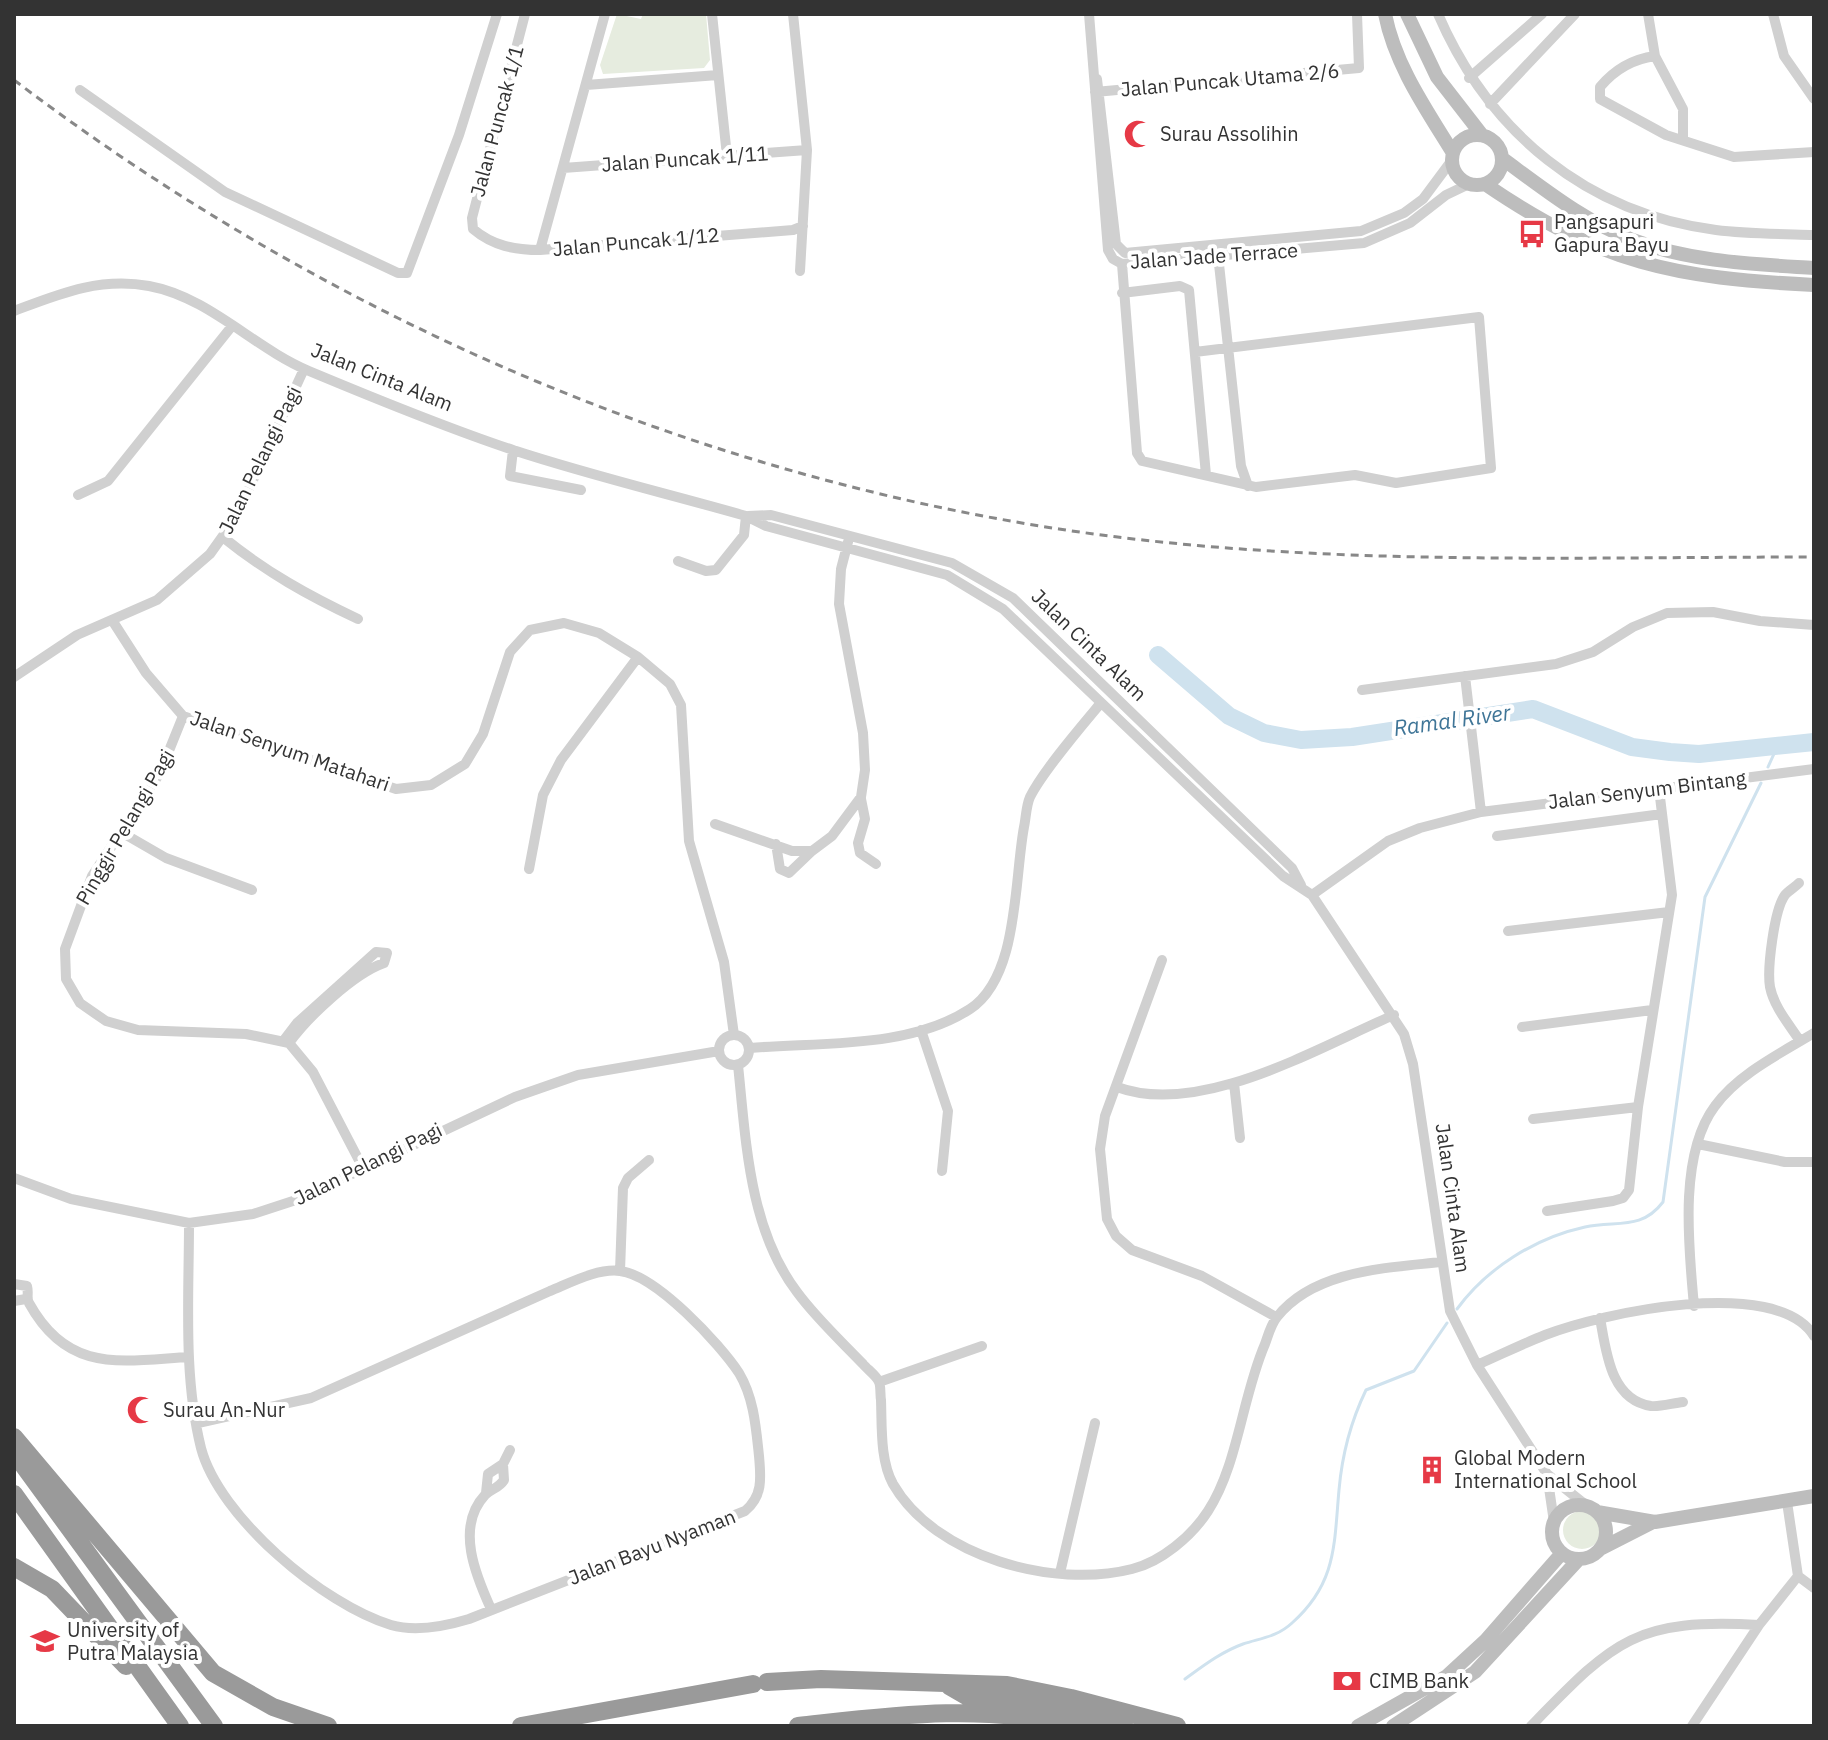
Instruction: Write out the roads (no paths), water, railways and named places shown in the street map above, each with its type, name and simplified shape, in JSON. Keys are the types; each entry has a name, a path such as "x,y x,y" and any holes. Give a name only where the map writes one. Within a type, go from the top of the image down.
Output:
{"highway":[{"path":"14,1437 213,1673 273,1707 328,1726"},
{"path":"14,1454 214,1726"},
{"path":"14,1494 180,1726"},
{"path":"14,1567 52,1589 157,1695"},
{"path":"521,1726 760,1683 821,1679 949,1686 968,1697 1157,1726"},
{"path":"798,1726 951,1712 1005,1715 1072,1726"},
{"path":"1129,1721 1177,1726"}],"street":[{"path":"80,90 225,192 398,273 407,273 454,150 497,14"},
{"name":"Jalan Puncak 1/1","path":"473,229 472,218 525,14"},
{"path":"540,250 605,14"},
{"path":"712,14 727,156"},
{"path":"793,14 807,150 800,271"},
{"path":"1089,14 1097,91"},
{"name":"Jalan Puncak Utama 2/6","path":"1097,91 1355,69 1362,62 1357,14"},
{"path":"1385,14 1396,52 1414,90 1452,156 1456,174 1469,184 1485,184 1546,224 1624,259 1681,274 1814,285"},
{"path":"1407,14 1437,77 1482,135 1497,143 1503,159 1588,219 1632,240 1683,255 1814,268"},
{"path":"1438,14 1469,78 1529,147 1568,176 1634,209 1715,230 1814,235"},
{"path":"1469,78 1542,14"},
{"path":"1490,104 1575,14"},
{"path":"1648,14 1655,56 1683,109 1683,138"},
{"path":"1773,14 1784,56 1814,99"},
{"path":"1655,56 1626,64 1605,81 1598,93 1606,104 1666,135 1734,157 1814,152"},
{"path":"586,85 718,75"},
{"name":"Jalan Jade Terrace","path":"1097,91 1116,244 1120,250 1134,254 1361,231 1380,225 1423,199 1452,156"},
{"name":"Jalan Jade Terrace","path":"1097,91 1108,250 1113,259 1122,264 1364,243 1410,223 1446,195 1469,184"},
{"path":"1452,156 1466,137 1482,135"},
{"name":"Jalan Puncak 1/11","path":"563,168 807,150"},
{"path":"1485,184 1498,175 1503,159"},
{"name":"Jalan Puncak 1/12","path":"473,229 482,237 514,250 540,250 793,230 803,226"},
{"path":"1220,257 1235,244"},
{"path":"1207,247 1220,257 1241,466 1248,486"},
{"path":"1122,264 1122,293 1139,458 1248,486 1355,475 1396,483 1487,471 1492,462 1479,317 1195,352"},
{"name":"Jalan Cinta Alam","path":"14,311 70,290 109,282 151,287 190,300 304,369 513,450 746,516 766,526 934,571 960,582 1012,616 1100,704 1283,876 1312,895 1394,1015 1413,1064 1450,1311 1477,1365 1547,1474 1592,1509 1655,1522"},
{"path":"1122,293 1186,286 1206,475"},
{"path":"78,495 108,481 232,326"},
{"name":"Jalan Pelangi Pagi","path":"14,677 77,635 157,600 192,573 224,538 304,369"},
{"path":"513,450 510,476 581,490"},
{"name":"Jalan Cinta Alam","path":"746,516 771,515 952,563 1013,598 1292,868 1302,886"},
{"path":"678,561 706,571 716,570 744,535 746,516"},
{"path":"850,535 839,604 863,733 865,770 861,797 865,819 858,843 860,853 876,864"},
{"path":"224,538 257,565 301,592 358,619"},
{"path":"1362,690 1466,679 1556,664 1593,652 1633,627 1667,613 1713,612 1760,621 1814,625"},
{"name":"Jalan Senyum Matahari","path":"112,620 146,673 183,716 396,789 431,785 465,764 483,734 510,652 530,630 564,623 599,633 638,657 670,684 681,705 689,841 724,962 734,1035"},
{"path":"529,869 543,795 561,760 638,657"},
{"path":"1466,679 1481,812"},
{"path":"750,1048 858,1041 921,1030 971,1009 995,984 1009,945 1016,868 1030,798 1100,704"},
{"name":"Pinggir Pelangi Pagi","path":"183,716 160,773 92,876 65,949 66,979 80,1003 106,1021 138,1030 246,1034 286,1042"},
{"name":"Jalan Senyum Bintang","path":"1312,895 1388,841 1420,828 1481,812 1814,769"},
{"path":"1547,1211 1623,1198 1629,1190 1652,1010 1672,895 1659,789"},
{"path":"776,844 780,869 789,873 832,836 861,797"},
{"path":"1497,836 1662,814"},
{"path":"715,824 792,851 812,851"},
{"path":"121,832 166,858 252,890"},
{"path":"1799,883 1781,904 1770,964 1770,986 1776,1004 1800,1041"},
{"path":"1508,931 1669,912"},
{"path":"376,952 387,953 384,963 332,1000 286,1042 297,1023 376,952"},
{"path":"1162,960 1105,1116 1100,1149 1107,1219 1116,1236 1132,1250 1202,1276 1276,1317"},
{"path":"1522,1027 1652,1010"},
{"path":"1117,1087 1144,1094 1234,1083 1394,1015"},
{"path":"921,1030 948,1111 942,1171"},
{"path":"1694,1306 1688,1242 1691,1177 1698,1144 1714,1107 1741,1080 1814,1033"},
{"path":"734,1035 746,1040 750,1048 746,1061 738,1065 727,1064 719,1051 725,1038 734,1035"},
{"path":"286,1042 313,1072 363,1168"},
{"name":"Jalan Pelangi Pagi","path":"14,1178 71,1199 189,1223 269,1210 488,1108 578,1075 719,1051"},
{"path":"738,1065 759,1211 779,1266 798,1294 879,1382 884,1455 892,1482 907,1504 958,1546 987,1557 1060,1573 1095,1575 1134,1569 1163,1555 1190,1534 1223,1484 1250,1379 1276,1317 1327,1282 1380,1269 1441,1262"},
{"path":"1234,1083 1240,1138"},
{"path":"1533,1119 1638,1107"},
{"path":"1698,1144 1785,1162 1814,1162"},
{"path":"198,1423 311,1398 583,1277 620,1271 623,1188 628,1178 649,1160"},
{"name":"Jalan Bayu Nyaman","path":"189,1223 189,1357 198,1423 212,1481 236,1511 313,1587 353,1610 394,1626 449,1625 745,1511 759,1494 761,1479 756,1427 751,1401 739,1374 714,1342 682,1311 648,1283 620,1271"},
{"path":"14,1284 27,1286 26,1299 55,1339 86,1358 119,1361 189,1357"},
{"path":"14,1301 26,1299"},
{"path":"1477,1365 1545,1335 1600,1318 1694,1306 1758,1304 1812,1328"},
{"path":"1600,1318 1610,1371 1627,1396 1651,1406 1683,1402"},
{"path":"879,1382 982,1346"},
{"path":"1060,1573 1095,1423"},
{"path":"491,1609 471,1548 473,1516 486,1493 504,1480 503,1464 510,1450"},
{"name":"Jalan Cinta Alam","path":"1547,1474 1554,1522"},
{"name":"Jalan Cinta Alam","path":"1600,1549 1655,1522 1814,1496"},
{"path":"1787,1502 1798,1576 1814,1588"},
{"path":"1393,1726 1475,1672 1579,1559 1600,1549 1606,1530 1592,1509 1565,1509 1554,1522 1553,1539 1562,1553 1579,1559"},
{"path":"1358,1726 1447,1676 1463,1663 1562,1553"},
{"path":"1692,1726 1759,1625 1798,1576"},
{"path":"1531,1726 1593,1663 1622,1642 1656,1629 1684,1625 1759,1625"}],"waterway":[{"name":"Ramal River","path":"1158,655 1229,716 1264,733 1301,740 1352,737 1533,709 1632,747 1670,752 1699,754 1814,742"},
{"path":"1768,767 1778,745"},
{"path":"1457,1309 1483,1280 1530,1247 1585,1227 1637,1221 1655,1211 1663,1202 1705,897 1761,783"},
{"path":"1185,1679 1227,1651 1281,1631 1307,1608 1318,1593 1330,1562 1345,1451 1366,1390 1414,1371 1447,1323"}],"railway":[{"path":"14,80 131,163 253,239 378,308 508,369 642,422 778,467 918,503 1059,529 1153,541 1341,555 1814,557"}],"place":[{"name":"Surau Assolihin","path":"1138,134"},
{"name":"Pangsapuri Gapura Bayu","path":"1532,234"},
{"name":"Surau An-Nur","path":"141,1410"},
{"name":"Global Modern International School","path":"1432,1470"},
{"name":"University of Putra Malaysia","path":"45,1641"},
{"name":"CIMB Bank","path":"1347,1681"}]}
